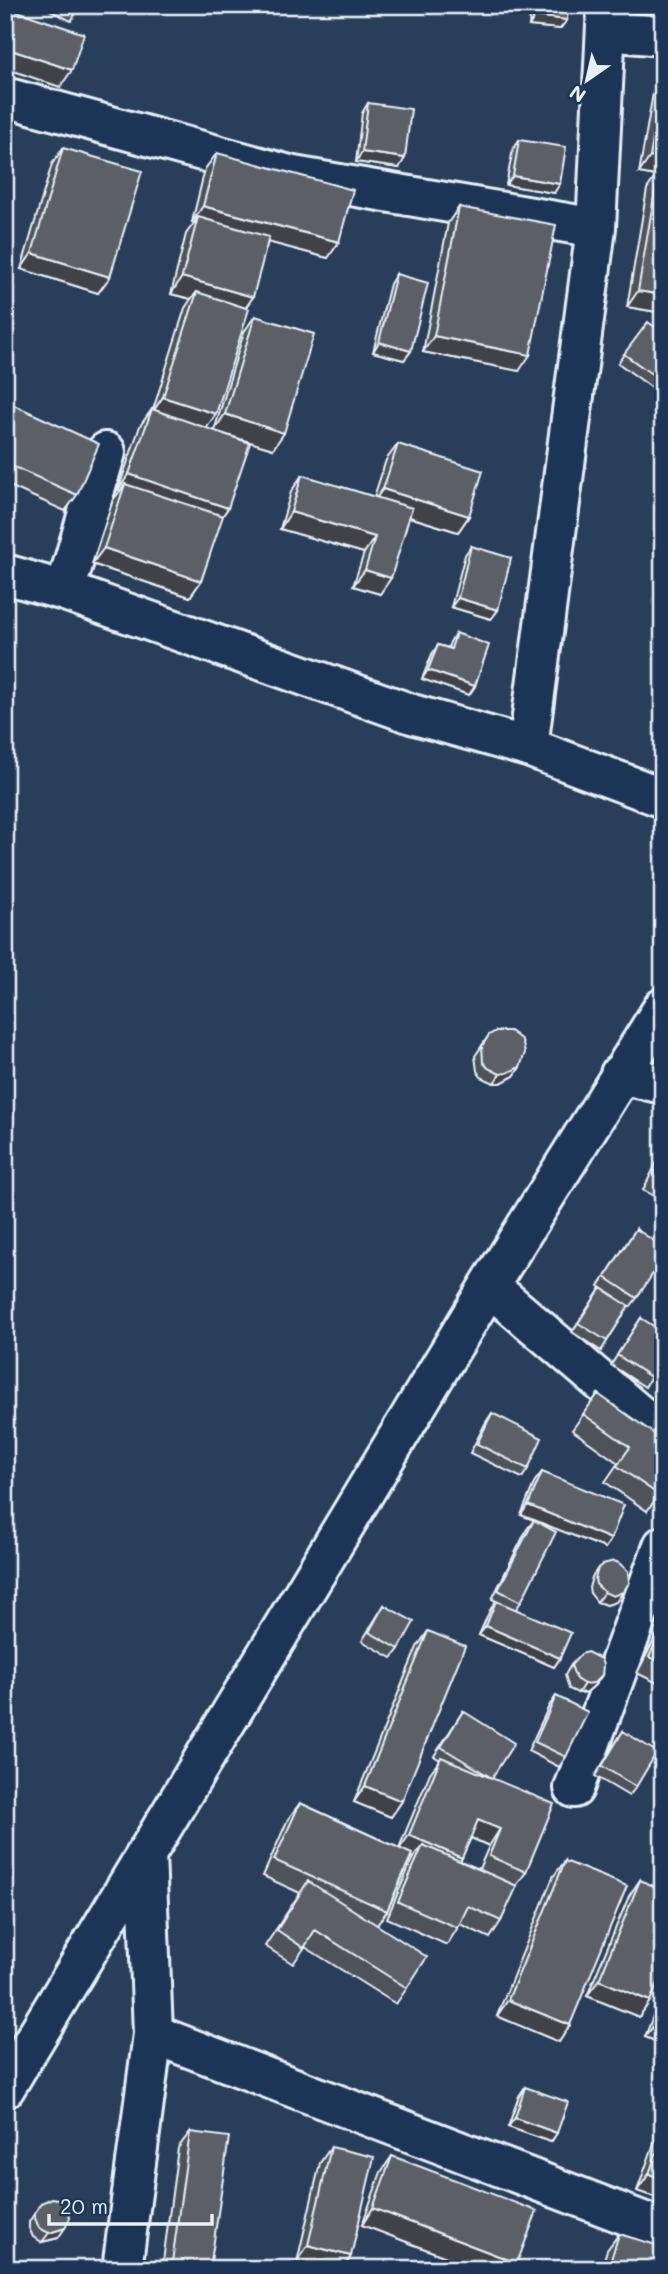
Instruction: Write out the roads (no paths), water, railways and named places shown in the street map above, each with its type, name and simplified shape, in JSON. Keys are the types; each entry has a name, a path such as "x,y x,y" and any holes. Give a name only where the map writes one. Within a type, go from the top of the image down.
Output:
{"street":[{"path":"528,747 596,228 606,18 663,36"},
{"path":"5,97 293,176 596,228"},
{"path":"65,592 106,452"},
{"path":"5,574 65,592 412,714 528,747 663,799"},
{"path":"5,2088 489,1286 663,1008"},
{"path":"620,1074 663,1084"},
{"path":"489,1286 663,1434"},
{"path":"574,1788 663,1546"},
{"path":"122,2269 153,2034 146,1853"},
{"path":"153,2034 663,2229"}]}
